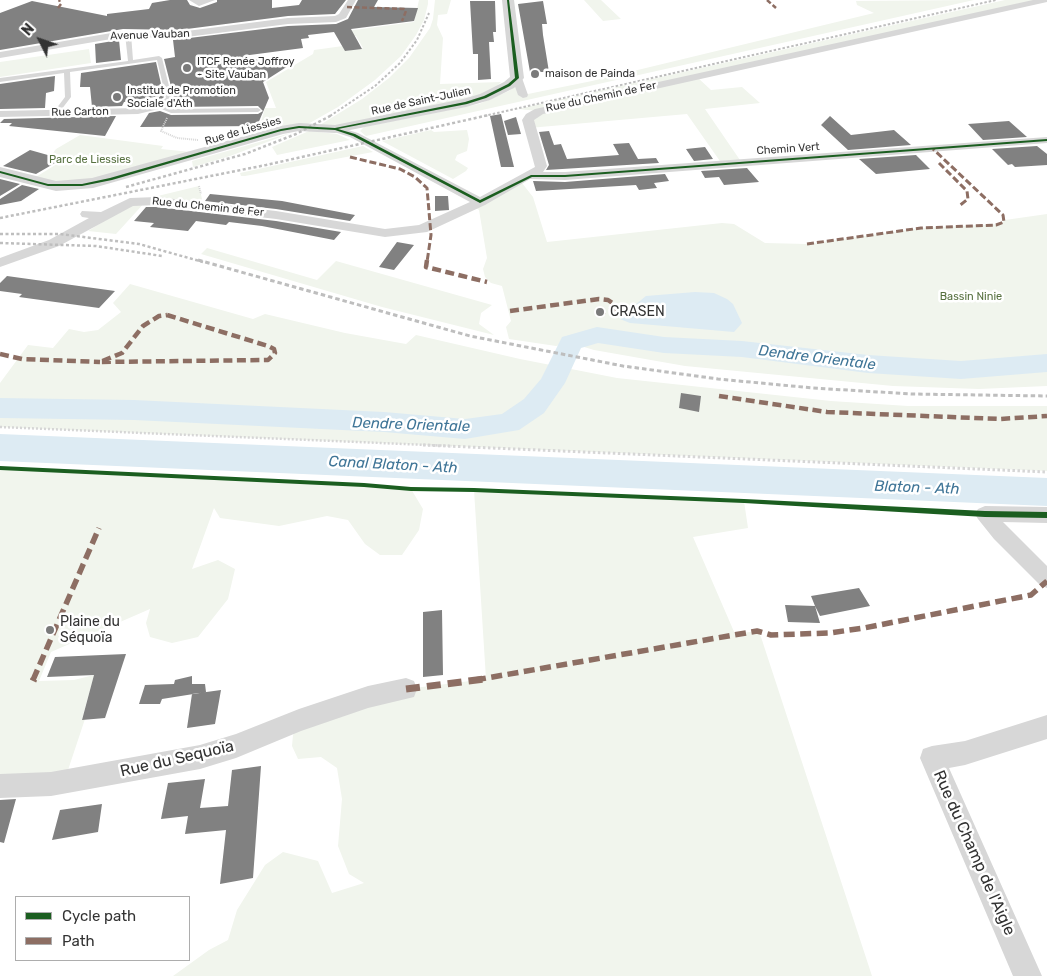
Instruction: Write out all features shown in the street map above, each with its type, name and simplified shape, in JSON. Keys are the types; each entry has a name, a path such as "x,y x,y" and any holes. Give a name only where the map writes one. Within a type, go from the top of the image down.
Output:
{"street":[{"path":"193,0 199,3 211,0"},
{"name":"Avenue Vauban","path":"0,55 128,34 179,35 288,21 331,20 343,16 352,0"},
{"path":"508,0 517,78 523,95"},
{"name":"Rue du Chemin de Fer","path":"103,216 130,202 157,201 276,215 392,233 413,231 430,227 540,170 541,166 528,120 532,114 539,111 1045,0"},
{"name":"Rue de Saint-Julien","path":"335,129 466,104 499,90 517,78"},
{"name":"Rue Carton","path":"0,114 138,111 159,106"},
{"name":"Rue de Liessies","path":"0,172 48,185 82,185 112,180 281,130 299,127 335,129 354,135 480,202"},
{"name":"Chemin Vert","path":"531,176 561,177 1047,140"},
{"path":"87,214 103,216"},
{"path":"0,263 54,243 103,216"},
{"path":"1047,515 985,514 1001,533 1047,579"},
{"name":"Rue du Sequoïa","path":"0,786 50,784 200,757 236,746 299,720 368,697 406,689"},
{"name":"Rue du Champ de l'Aigle","path":"1028,976 932,758 965,753 1047,726"}],"lane":[{"path":"128,34 131,62"},
{"path":"0,80 159,58 169,98 159,106"},
{"path":"56,113 68,97 67,70"},
{"path":"159,106 172,111 258,110"}],"path":[{"path":"172,111 160,130 178,138"},
{"path":"0,427 1047,472"}],"green space":[{"path":"419,0 428,0 428,4 424,20 416,35 401,56 375,80 338,107 308,124 282,126 258,132 265,108 276,108 266,82 313,54 314,50 343,46 346,51 363,48 356,36 348,37 347,31 414,22"},
{"path":"435,0 451,0 447,14 438,15 437,25 443,38 440,84 501,82 494,89 468,99 335,126 320,125 362,99 389,78 409,58 430,28"},
{"path":"584,0 601,0 621,19 603,21"},
{"path":"974,0 366,136 360,131 364,127 479,104 509,91 519,84 523,95 592,81 874,13 857,5 856,1"},
{"path":"1005,0 1045,0 697,77 711,90 742,87 760,103 705,109 742,163 722,164 687,114 529,128 538,111 518,109"},
{"path":"89,49 91,63 0,77 0,62"},
{"path":"431,130 434,132 467,130 469,139 467,151 457,155 455,160 468,168 466,171 453,179 382,141"},
{"path":"309,131 337,134 350,140 277,155 272,147"},
{"path":"291,133 230,156 193,167 192,161"},
{"name":"Parc de Liessies","path":"80,135 163,146 161,149 191,152 93,183 31,180 65,159 65,157 53,153 56,149"},
{"path":"363,146 373,152 245,176 241,176 240,173"},
{"name":"Bassin Ninie","path":"522,183 533,197 547,242 722,223 734,224 765,243 807,244 921,228 1000,224 1005,220 1047,214 1047,386 979,389 893,386 685,366 594,350 571,343 556,346 509,339 506,327 511,321 502,286 491,283 485,277 483,269 487,258 479,210 473,205"},
{"path":"199,186 202,199 197,205 147,200 116,234 88,231 137,201"},
{"path":"207,248 317,280 336,261 492,305 481,313 479,324 494,335 382,307 201,254"},
{"path":"130,284 253,319 265,314 345,333 406,344 416,335 520,359 617,378 831,401 908,406 1047,406 1047,471 0,427 0,383 28,345 53,348 69,329 84,332 98,330 121,312 113,303"},
{"name":"Plaine du Séquoïa","path":"0,468 364,485 411,489 423,509 419,530 402,555 380,555 365,544 348,520 327,516 279,526 220,518 214,508 192,569 218,560 235,569 228,599 198,637 172,643 150,637 146,623 150,609 51,652 39,681 74,680 94,675 82,719 85,719 64,782 0,786"},
{"path":"474,490 744,501 748,528 693,537 735,634 757,631 761,637 872,976 173,976 209,950 228,940 237,910 265,865 283,852 318,861 332,893 364,883 349,874 338,846 342,799 337,768 321,757 298,759 292,746 293,735 299,720 406,689 486,679"}],"water":[{"path":"695,292 714,293 727,299 733,304 742,323 734,332 630,323 620,319 646,296"},
{"path":"0,434 1047,478 1047,506 0,461"}],"building":[{"path":"187,0 190,5 200,8 217,2 217,0 272,0 272,8 299,5 302,0 346,0 335,14 288,16 179,30 123,29 0,50 0,13 32,1 107,16 107,14 149,9 152,3"},
{"path":"358,0 378,0 374,7 418,8 414,21 351,29 362,49 345,51 334,32 308,35 309,38 301,39 303,48 242,56 288,66 263,82 269,98 257,126 140,127 149,113 160,111 171,115 258,114 263,111 258,106 172,107 167,105 174,98 164,59 175,57 173,40 288,26 336,24 348,19"},
{"path":"470,1 495,1 496,32 493,32 494,42 489,42 491,79 478,80 478,54 473,54"},
{"path":"543,1 547,24 542,24 549,72 530,72 518,4"},
{"path":"119,40 121,60 96,63 95,44"},
{"path":"156,62 164,97 156,102 160,96 124,102 122,106 92,107 90,87 80,87 81,73"},
{"path":"55,76 54,91 46,93 45,108 0,109 0,84"},
{"path":"501,114 514,167 501,167 490,116"},
{"path":"116,116 105,136 9,126 12,123 0,123 4,119"},
{"path":"830,116 851,135 894,130 911,145 848,150 821,125"},
{"path":"516,117 521,134 508,135 504,121"},
{"path":"1009,121 1027,137 983,140 968,124"},
{"path":"549,131 554,145 561,144 567,159 619,155 613,144 629,143 638,159 656,158 659,163 546,170 549,165 539,132"},
{"path":"1037,146 1047,154 1047,165 1015,167 1012,164 1008,165 992,149"},
{"path":"705,147 713,159 694,161 686,149"},
{"path":"30,150 62,159 36,174 3,166"},
{"path":"916,155 930,169 876,174 859,159"},
{"path":"747,168 759,182 724,185 719,177 705,178 701,171"},
{"path":"665,174 669,181 654,183 657,188 639,190 636,185 536,191 533,181 565,182"},
{"path":"0,179 20,184 0,196"},
{"path":"22,185 39,189 21,201 0,205 0,199"},
{"path":"210,194 282,201 355,215 350,221 276,209 205,201"},
{"path":"435,196 448,196 449,210 435,211"},
{"path":"146,207 276,221 341,232 334,240 262,226 229,222 226,225 196,221 188,231 150,227 154,223 134,221"},
{"path":"397,242 414,245 394,270 379,267"},
{"path":"7,276 115,291 99,308 19,297 22,294 0,291 0,283"},
{"path":"681,393 701,396 699,412 679,408"},
{"path":"859,588 870,606 820,616 811,596"},
{"path":"785,605 815,606 820,623 788,622"},
{"path":"442,610 443,675 423,677 423,612"},
{"path":"126,654 105,718 82,720 94,675 47,677 55,657"},
{"path":"192,676 192,684 205,684 206,692 162,699 160,704 139,704 145,685 174,684 175,680"},
{"path":"221,690 215,724 187,728 192,694"},
{"path":"261,766 253,878 220,884 226,830 185,834 188,816 161,819 168,783 205,779 200,808 228,806 232,770"},
{"path":"16,799 4,843 0,842 0,800"},
{"path":"102,804 98,832 52,840 60,810"}],"waterway":[{"name":"Dendre Orientale","path":"0,408 134,410 384,422 465,429 509,423 534,406 552,383 571,343 597,335 664,345 742,349 868,364 961,370 1047,363"}],"railway":[{"path":"484,116 996,0"},
{"path":"330,116 375,86 400,63 417,40 429,13"},
{"path":"126,187 245,154 296,134 332,115"},
{"path":"0,218 266,165 489,115"},
{"path":"0,234 60,234 139,244 203,262"},
{"path":"0,243 96,246 162,256"},
{"path":"198,260 470,336 623,366 718,379 813,388 912,394 1047,396"}],"marked path":[{"path":"58,8 61,4 59,0"},
{"path":"767,0 776,8"},
{"path":"347,7 404,9 406,11 402,21"},
{"path":"807,244 921,228 996,225 1004,222 1003,215 933,149"},
{"path":"350,157 400,169 415,177 427,188 431,235 426,267 487,282"},
{"path":"939,163 967,191 968,199 959,206"},
{"path":"510,311 599,299 608,300 614,304 615,309 604,312"},
{"path":"0,354 22,359 66,362 268,360 275,353 274,349 268,346 167,315 159,316 143,326 122,353 99,362"},
{"path":"719,396 827,412 1000,419 1047,416"},
{"path":"33,681 99,528"},
{"path":"406,689 486,679 757,631 771,635 829,633 864,628 1031,595 1047,581"}],"cycle path":[{"path":"337,128 466,103 485,97 509,85 517,78 508,0"},
{"path":"0,172 48,185 82,185 111,179 281,130 299,127 335,129 354,135 480,202 531,176 565,176 1047,140"},
{"path":"0,468 364,485 411,489 744,501 985,514 1047,515"}],"place":[{"name":"ITCF Renée Joffroy - Site Vauban","path":"187,68"},
{"name":"maison de Painda","path":"535,74"},
{"name":"Institut de Promotion Sociale d'Ath","path":"117,97"},
{"name":"CRASEN","path":"600,312"},
{"name":"Plaine du Séquoïa","path":"50,630"}],"water label":[{"name":"Canal Blaton - Ath","path":"393,465"},
{"name":"Blaton - Ath","path":"917,488"}]}
